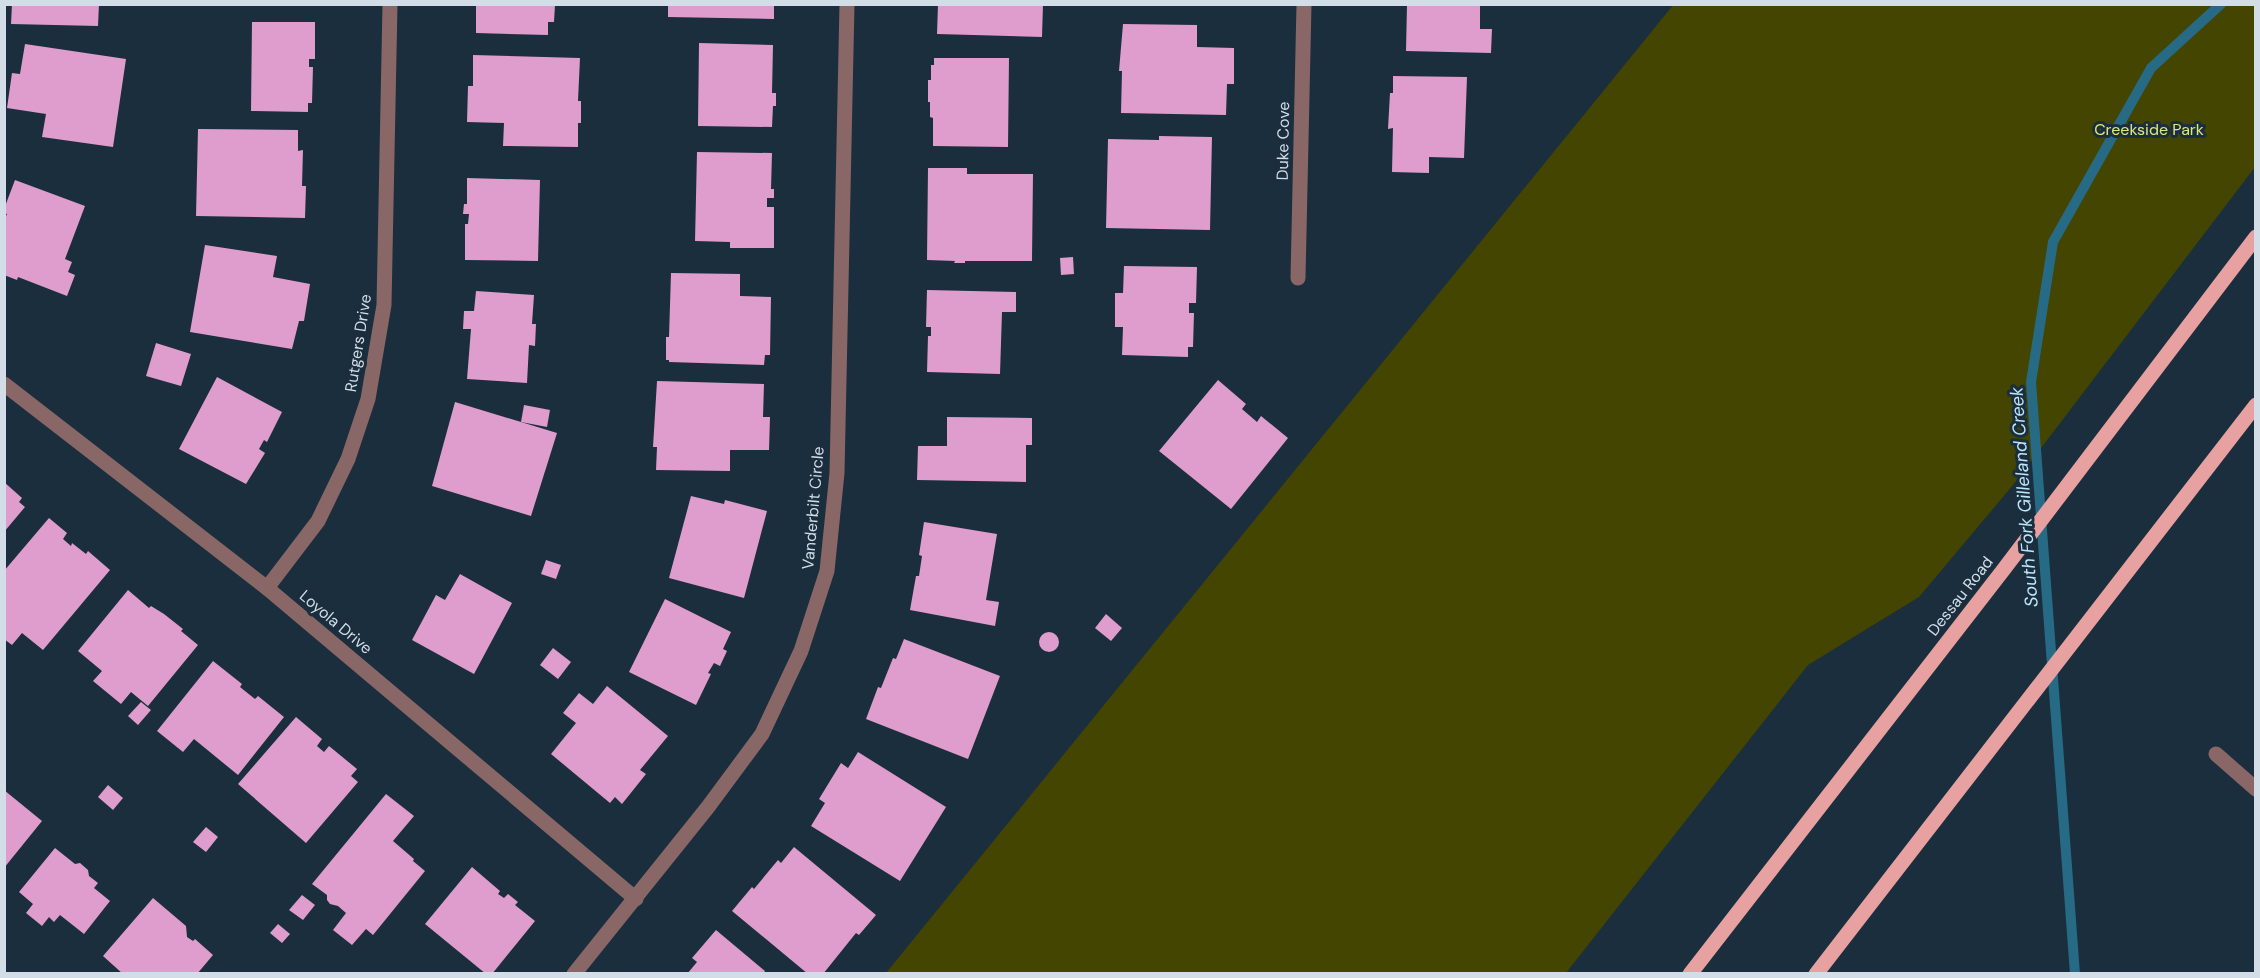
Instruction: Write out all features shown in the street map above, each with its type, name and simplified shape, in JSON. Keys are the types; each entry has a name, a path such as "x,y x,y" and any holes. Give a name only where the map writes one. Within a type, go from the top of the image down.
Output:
{"main road":[{"name":"Dessau Road","path":"1690,974 2255,240"},
{"path":"1816,974 2256,405"}],"street":[{"name":"Rutgers Drive","path":"267,588 318,521 348,459 368,399 384,305 390,4"},
{"name":"Vanderbilt Circle","path":"574,974 636,899 762,734 801,651 827,571 837,472 847,4"},
{"name":"Duke Cove","path":"1298,278 1304,4"},
{"name":"Loyola Drive","path":"4,384 267,588 636,899"},
{"path":"2216,754 2256,789"}],"green space":[{"name":"Creekside Park","path":"1674,4 2255,5 2255,167 2013,485 1919,597 1808,665 1566,973 886,973"}],"building":[{"path":"12,4 99,4 98,26 11,24"},
{"path":"668,4 774,4 774,19 668,17"},
{"path":"938,4 1043,4 1042,37 937,34"},
{"path":"1407,4 1480,4 1480,29 1492,29 1491,53 1406,51"},
{"path":"476,5 555,5 554,22 548,22 548,35 476,33"},
{"path":"252,22 315,22 315,59 309,59 309,67 313,67 312,103 308,103 308,112 251,111"},
{"path":"1123,24 1197,25 1197,47 1234,48 1234,84 1227,84 1226,115 1121,113 1122,71 1119,71"},
{"path":"699,43 773,45 772,93 776,93 776,106 773,106 772,127 698,126"},
{"path":"25,44 126,59 113,147 42,137 46,114 7,108 12,73 20,74"},
{"path":"473,55 580,58 578,101 581,101 581,123 578,123 578,147 503,146 504,123 467,122 468,86 473,86"},
{"path":"934,58 1009,58 1008,147 933,146 933,118 930,117 930,102 928,102 928,80 931,80 931,65 934,65"},
{"path":"1393,76 1467,77 1464,158 1429,157 1429,173 1392,172 1393,128 1388,129"},
{"path":"198,129 298,130 298,151 303,150 302,186 306,186 305,218 196,216"},
{"path":"1159,136 1212,137 1210,230 1106,228 1108,139 1159,140"},
{"path":"697,152 772,153 771,189 774,189 774,198 767,198 767,207 774,207 774,248 730,248 730,242 695,241"},
{"path":"928,168 967,168 967,174 1033,174 1032,261 954,263 955,261 927,260"},
{"path":"467,178 540,180 538,261 465,260 465,224 468,224 469,214 463,214 464,204 467,204"},
{"path":"15,180 85,206 65,259 72,262 68,272 75,275 67,296 18,277 17,280 4,275 4,220 7,214 4,213 4,209"},
{"path":"205,245 277,256 273,277 310,284 304,321 299,321 292,349 190,332"},
{"path":"1073,257 1074,274 1061,275 1060,258"},
{"path":"1124,266 1197,267 1196,303 1189,303 1189,313 1194,313 1193,347 1188,347 1188,357 1122,355 1123,327 1115,327 1115,293 1123,293"},
{"path":"671,273 740,274 740,296 771,297 770,355 765,355 764,365 669,362 666,360"},
{"path":"927,290 1016,292 1016,312 1002,312 1000,374 927,372 928,336 931,336 931,327 926,327"},
{"path":"476,291 534,295 532,324 536,324 535,346 529,345 527,383 467,379 471,329 463,329 464,311 474,311"},
{"path":"156,343 191,354 181,386 146,376"},
{"path":"217,377 282,412 267,442 264,440 259,449 265,453 246,484 179,449"},
{"path":"1218,380 1246,404 1242,409 1257,422 1261,416 1288,438 1231,509 1159,451"},
{"path":"657,381 764,384 763,417 770,417 769,450 730,450 730,471 656,470 657,447 653,447"},
{"path":"455,402 557,433 531,516 432,486"},
{"path":"524,405 550,410 547,427 521,422"},
{"path":"947,417 1032,418 1032,445 1026,445 1026,482 917,480 918,446 947,446"},
{"path":"4,482 22,498 19,502 25,507 4,532"},
{"path":"691,496 724,504 725,500 767,511 744,598 669,578"},
{"path":"49,518 67,533 63,539 71,546 72,543 86,554 88,551 110,570 43,650 22,633 12,645 4,639 4,571"},
{"path":"924,522 997,534 986,600 999,602 995,626 910,610 916,576 919,576 922,556 919,555"},
{"path":"546,560 561,565 556,579 541,574"},
{"path":"460,574 512,603 474,674 412,640 436,595 445,600"},
{"path":"128,590 149,608 151,606 164,614 198,645 148,706 131,692 121,704 93,681 102,671 78,651"},
{"path":"665,599 731,632 723,649 727,651 720,666 714,663 696,705 629,672"},
{"path":"1106,614 1122,628 1111,641 1095,628"},
{"path":"1045,632 1053,632 1059,638 1059,646 1053,652 1045,652 1039,646 1039,638"},
{"path":"904,639 1000,676 968,759 866,719 878,687 881,688 893,658 896,659"},
{"path":"553,648 571,662 558,679 540,665"},
{"path":"213,661 242,684 240,687 255,699 258,696 284,717 238,775 194,739 183,752 157,731"},
{"path":"607,686 668,736 640,770 646,774 622,804 615,797 610,803 551,754 576,723 563,713 579,693 593,704"},
{"path":"141,702 151,710 138,725 128,716"},
{"path":"296,717 322,739 317,746 324,752 329,746 357,769 351,776 358,782 306,843 238,784"},
{"path":"858,752 946,807 900,881 811,826 825,803 819,799 841,763 848,768"},
{"path":"108,785 123,798 113,810 98,797"},
{"path":"4,790 42,821 4,868"},
{"path":"386,794 414,816 393,841 425,871 373,935 366,929 352,945 333,930 346,913 338,906 330,904 327,895 312,884"},
{"path":"206,827 218,837 206,852 193,842"},
{"path":"794,847 876,915 859,935 856,933 823,974 808,974 732,911 778,860 781,863"},
{"path":"55,848 75,864 80,863 88,870 89,876 98,883 94,888 110,901 84,934 60,915 54,922 49,917 42,926 26,913 33,904 19,892"},
{"path":"472,867 500,891 498,894 504,898 508,894 518,902 515,905 535,921 492,974 486,974 425,924"},
{"path":"302,895 315,905 303,920 289,910"},
{"path":"153,898 186,926 187,937 193,941 195,939 213,955 197,974 123,974 103,956"},
{"path":"278,924 290,934 282,943 270,933"},
{"path":"716,930 765,971 763,974 687,974 697,962 692,958"}],"waterway":[{"name":"South Fork Gilleland Creek","path":"2075,974 2031,382 2053,242 2151,68 2221,4"}]}
